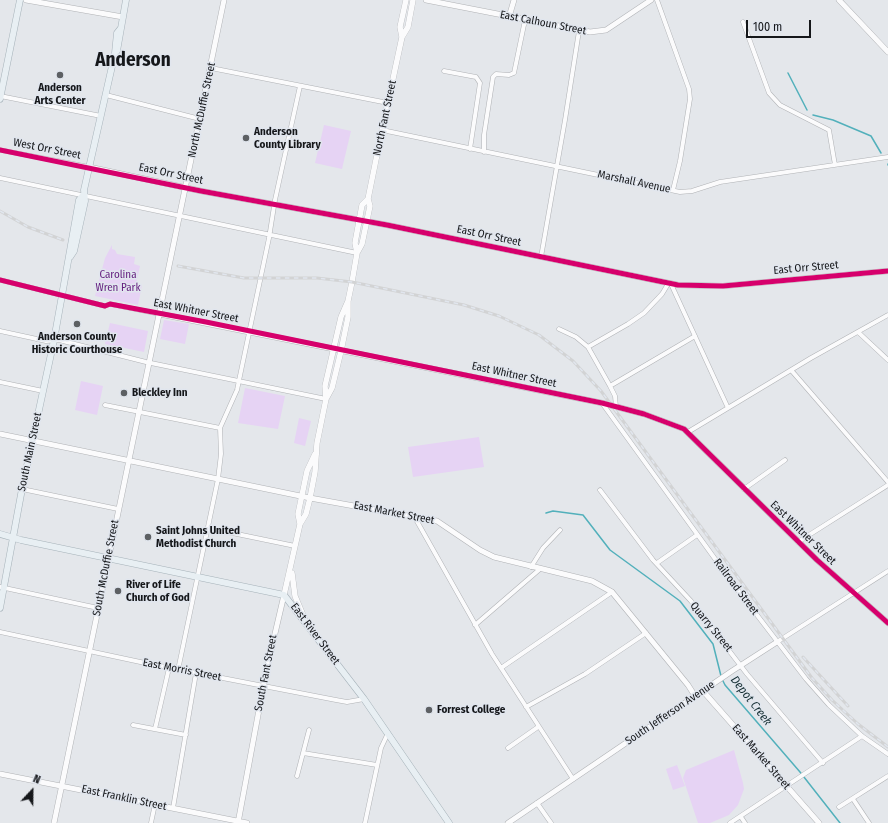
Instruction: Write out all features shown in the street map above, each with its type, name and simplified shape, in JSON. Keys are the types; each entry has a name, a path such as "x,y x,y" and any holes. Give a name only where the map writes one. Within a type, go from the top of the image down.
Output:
{"main road":[{"path":"0,97 20,0"},
{"name":"South Main Street","path":"0,608 2,587 54,340 79,200 83,195 115,53 118,48 126,0"},
{"name":"North Fant Street","path":"402,37 400,27 406,0"},
{"name":"North Fant Street","path":"341,351 348,317 348,301 357,253 362,244 370,206 368,199 382,130 402,37 408,27 413,0"},
{"name":"North Fant Street","path":"357,253 355,243 362,205 368,199"},
{"name":"North Fant Street","path":"333,349 341,317 348,301"},
{"name":"South Fant Street","path":"284,595 300,524 306,514 310,498 315,472 315,454 326,399 325,386 333,349"},
{"name":"South Fant Street","path":"326,399 332,388 341,351"},
{"name":"South Fant Street","path":"300,524 298,514 307,471 315,454"},
{"name":"East River Street","path":"0,534 284,595 364,699 449,823"},
{"path":"292,562 294,589 307,624"}],"street":[{"path":"26,0 123,17"},
{"name":"North McDuffie Street","path":"160,314 224,0"},
{"name":"East Calhoun Street","path":"426,0 590,32 606,30 651,0"},
{"path":"509,16 514,0"},
{"path":"657,0 689,89 690,100 680,161 673,190"},
{"path":"839,0 888,52"},
{"path":"484,152 484,135 493,77 496,74 509,75 514,73 525,20"},
{"path":"743,22 769,93 780,104 829,130 834,165"},
{"path":"541,258 579,31"},
{"path":"211,68 388,102"},
{"path":"444,71 476,78 480,83 470,149"},
{"path":"178,670 218,479 221,454 220,428 235,398 239,381 300,86"},
{"path":"106,95 200,119"},
{"path":"0,97 101,116"},
{"name":"Marshall Avenue","path":"382,130 673,190 692,191 720,182 888,157"},
{"name":"West Orr Street","path":"0,150 89,167"},
{"name":"East Orr Street","path":"89,167 367,221 670,284 723,286 888,271"},
{"path":"0,178 357,253"},
{"name":"East Whitner Street","path":"0,280 54,292 62,297 105,306 110,304 602,403 644,414 684,429 798,542 888,622"},
{"path":"588,347 644,313 670,284 728,408"},
{"name":"South McDuffie Street","path":"54,823 118,509 160,314"},
{"path":"688,432 791,370 888,315"},
{"path":"559,328 576,337 588,347 615,396 616,407"},
{"path":"0,331 46,340 54,340 150,363 326,399"},
{"path":"858,332 888,360"},
{"path":"610,386 695,336"},
{"path":"791,370 888,482"},
{"path":"0,382 43,391"},
{"name":"Railroad Street","path":"602,403 697,535 777,642 829,705 862,736 888,754"},
{"path":"106,405 220,428"},
{"name":"East Market Street","path":"0,434 310,498 430,519 443,524 480,550 494,557 592,581 612,592 695,696"},
{"path":"744,489 785,460"},
{"path":"798,542 888,485"},
{"path":"22,489 118,509"},
{"name":"Quarry Street","path":"600,490 657,563 691,601 741,665 823,763"},
{"path":"414,516 475,625 538,727 573,779"},
{"path":"208,528 295,546"},
{"path":"531,566 543,548 560,530"},
{"path":"657,563 697,535"},
{"path":"475,625 540,569"},
{"name":"South Jefferson Avenue","path":"508,823 741,665 888,571"},
{"path":"2,587 98,608"},
{"path":"501,668 612,592"},
{"name":"South Fant Street","path":"238,822 276,623 284,595"},
{"name":"East Morris Street","path":"0,632 178,670 336,700 347,702 364,699"},
{"path":"526,707 585,674 646,633"},
{"path":"155,729 169,668"},
{"path":"173,808 196,673"},
{"name":"East Market Street","path":"703,691 819,823"},
{"path":"133,725 186,735"},
{"path":"508,748 538,727"},
{"path":"297,776 309,730"},
{"path":"365,823 381,748 388,733"},
{"path":"730,823 862,736"},
{"path":"303,753 377,765"},
{"name":"East Franklin Street","path":"0,774 62,785 247,823"},
{"path":"840,807 888,776"},
{"path":"853,799 869,823"},
{"path":"537,803 550,823"},
{"path":"151,823 155,804"},
{"path":"740,817 745,823"}],"green space":[{"path":"324,125 351,131 342,169 315,163"},
{"name":"Carolina Wren Park","path":"112,245 112,249 115,250 117,254 135,257 134,264 140,266 136,284 142,285 138,305 95,296 105,258"},
{"path":"164,320 189,324 185,344 160,339"},
{"path":"110,323 148,331 144,352 105,344"},
{"path":"81,381 103,386 97,415 75,410"},
{"path":"245,388 285,396 278,429 238,423"},
{"path":"299,418 311,421 305,446 294,443"},
{"path":"479,437 484,467 413,477 408,447"},
{"path":"734,750 744,789 738,805 729,815 710,823 698,823 683,778 686,770"},
{"path":"677,765 685,786 673,790 666,769"}],"waterway":[{"path":"788,73 807,110"},
{"path":"813,115 833,120 871,136 881,153"},
{"name":"Depot Creek","path":"546,513 553,511 583,515 610,550 680,601 713,644 721,676"},
{"name":"Depot Creek","path":"722,679 725,685 800,772 840,823"}],"railway":[{"path":"0,211 28,227 63,240"},
{"path":"178,266 244,278 317,278 352,282 464,305 499,316 539,335 573,361 601,391 812,678 832,700 858,724 888,747"},
{"path":"803,657 848,706"}],"cycle path":[{"path":"0,150 201,191 387,225 678,285 723,286 888,271"},
{"path":"0,280 105,306 110,304 206,322 602,403 644,414 684,429 817,560 888,623"}],"place":[{"name":"Anderson Arts Center","path":"60,75"},
{"name":"Anderson County Library","path":"246,138"},
{"name":"Anderson County Historic Courthouse","path":"77,324"},
{"name":"Bleckley Inn","path":"124,393"},
{"name":"Saint Johns United Methodist Church","path":"148,537"},
{"name":"River of Life Church of God","path":"118,591"},
{"name":"Forrest College","path":"429,710"}],"district":[{"name":"Anderson","path":"133,61"}]}
